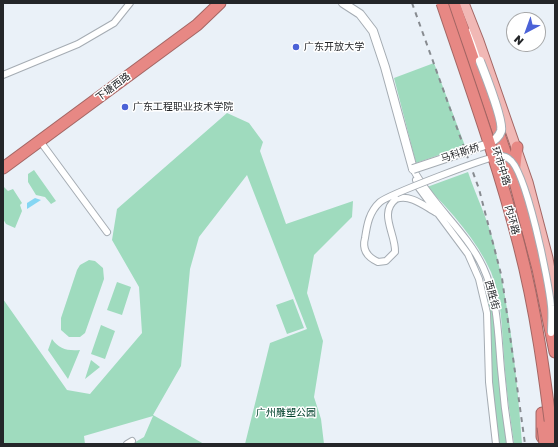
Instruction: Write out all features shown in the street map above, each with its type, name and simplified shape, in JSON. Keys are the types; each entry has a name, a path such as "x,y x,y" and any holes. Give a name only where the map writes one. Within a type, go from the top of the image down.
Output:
{"highway":[{"name":"下塘西路","path":"3,160 191,22 212,3"},
{"name":"下塘西路","path":"3,168 197,25 220,3"},
{"name":"内环路","path":"435,3 487,158 510,235 529,326 542,413 544,444"},
{"path":"438,3 493,165 511,231 535,343 548,444"},
{"name":"内环路","path":"442,3 500,176 519,246 538,335 553,444"},
{"name":"环市中路","path":"446,3 506,182 526,254 544,339 555,427"},
{"name":"环市中路","path":"454,3 514,178 538,269 554,338"},
{"path":"514,178 517,147"}],"main road":[{"path":"465,6 517,147 541,226 555,299"}],"street":[{"path":"3,75 78,44 114,23 130,3"},
{"name":"西胜街","path":"343,3 360,14 373,30 419,188 471,259 485,303 489,347 489,382 496,444"},
{"name":"马科斯桥","path":"413,169 488,144 495,140 500,133 501,122 480,62 465,6"},
{"path":"40,141 107,232"},
{"path":"440,215 414,200 402,197 396,199 391,203 387,210 387,219 395,241 395,252 386,261 378,262 369,257 365,251 364,244 368,220 375,208 383,200 401,191 489,159 500,156 510,160 520,174 539,242 551,305 554,338"},
{"name":"西胜街","path":"413,169 427,192 477,256 487,277 497,313 504,399 510,444"}],"green space":[{"path":"434,63 465,146 416,163 394,78"},
{"name":"广州雕塑公园","path":"227,113 249,123 263,142 260,151 286,224 353,201 352,217 314,255 307,293 323,341 314,397 321,419 324,444 245,444 270,343 307,329 247,175 199,237 190,269 181,366 153,415 204,444 132,444 144,437 153,416 84,436 85,444 3,444 3,299 67,390 90,394 142,333 139,287 112,240 117,209"},
{"path":"34,170 56,201 51,204 45,197 36,195 28,182 28,174"},
{"path":"468,172 494,244 500,269 509,318 522,444 514,444 506,381 502,326 495,282 485,260 471,237 427,187"},
{"path":"3,186 8,191 13,189 22,203 20,205 22,211 15,228 6,224 3,219"},
{"path":"89,260 95,261 103,268 104,279 85,333 80,337 69,337 61,330 61,318 77,270 80,265"},
{"path":"484,280 494,314 507,444 498,444 492,386 490,311"},
{"path":"117,282 131,287 122,315 107,310"},
{"path":"293,299 304,328 287,334 276,305"},
{"path":"101,325 115,331 105,359 91,354"},
{"path":"52,339 64,349 80,350 68,379 48,350"},
{"path":"91,360 100,367 85,379"}],"water":[{"path":"35,198 41,200 27,209 27,203"}],"railway":[{"path":"412,3 479,189 502,278 525,444"}],"place":[{"name":"广东开放大学","path":"296,47"},
{"name":"广东工程职业技术学院","path":"125,107"}]}
